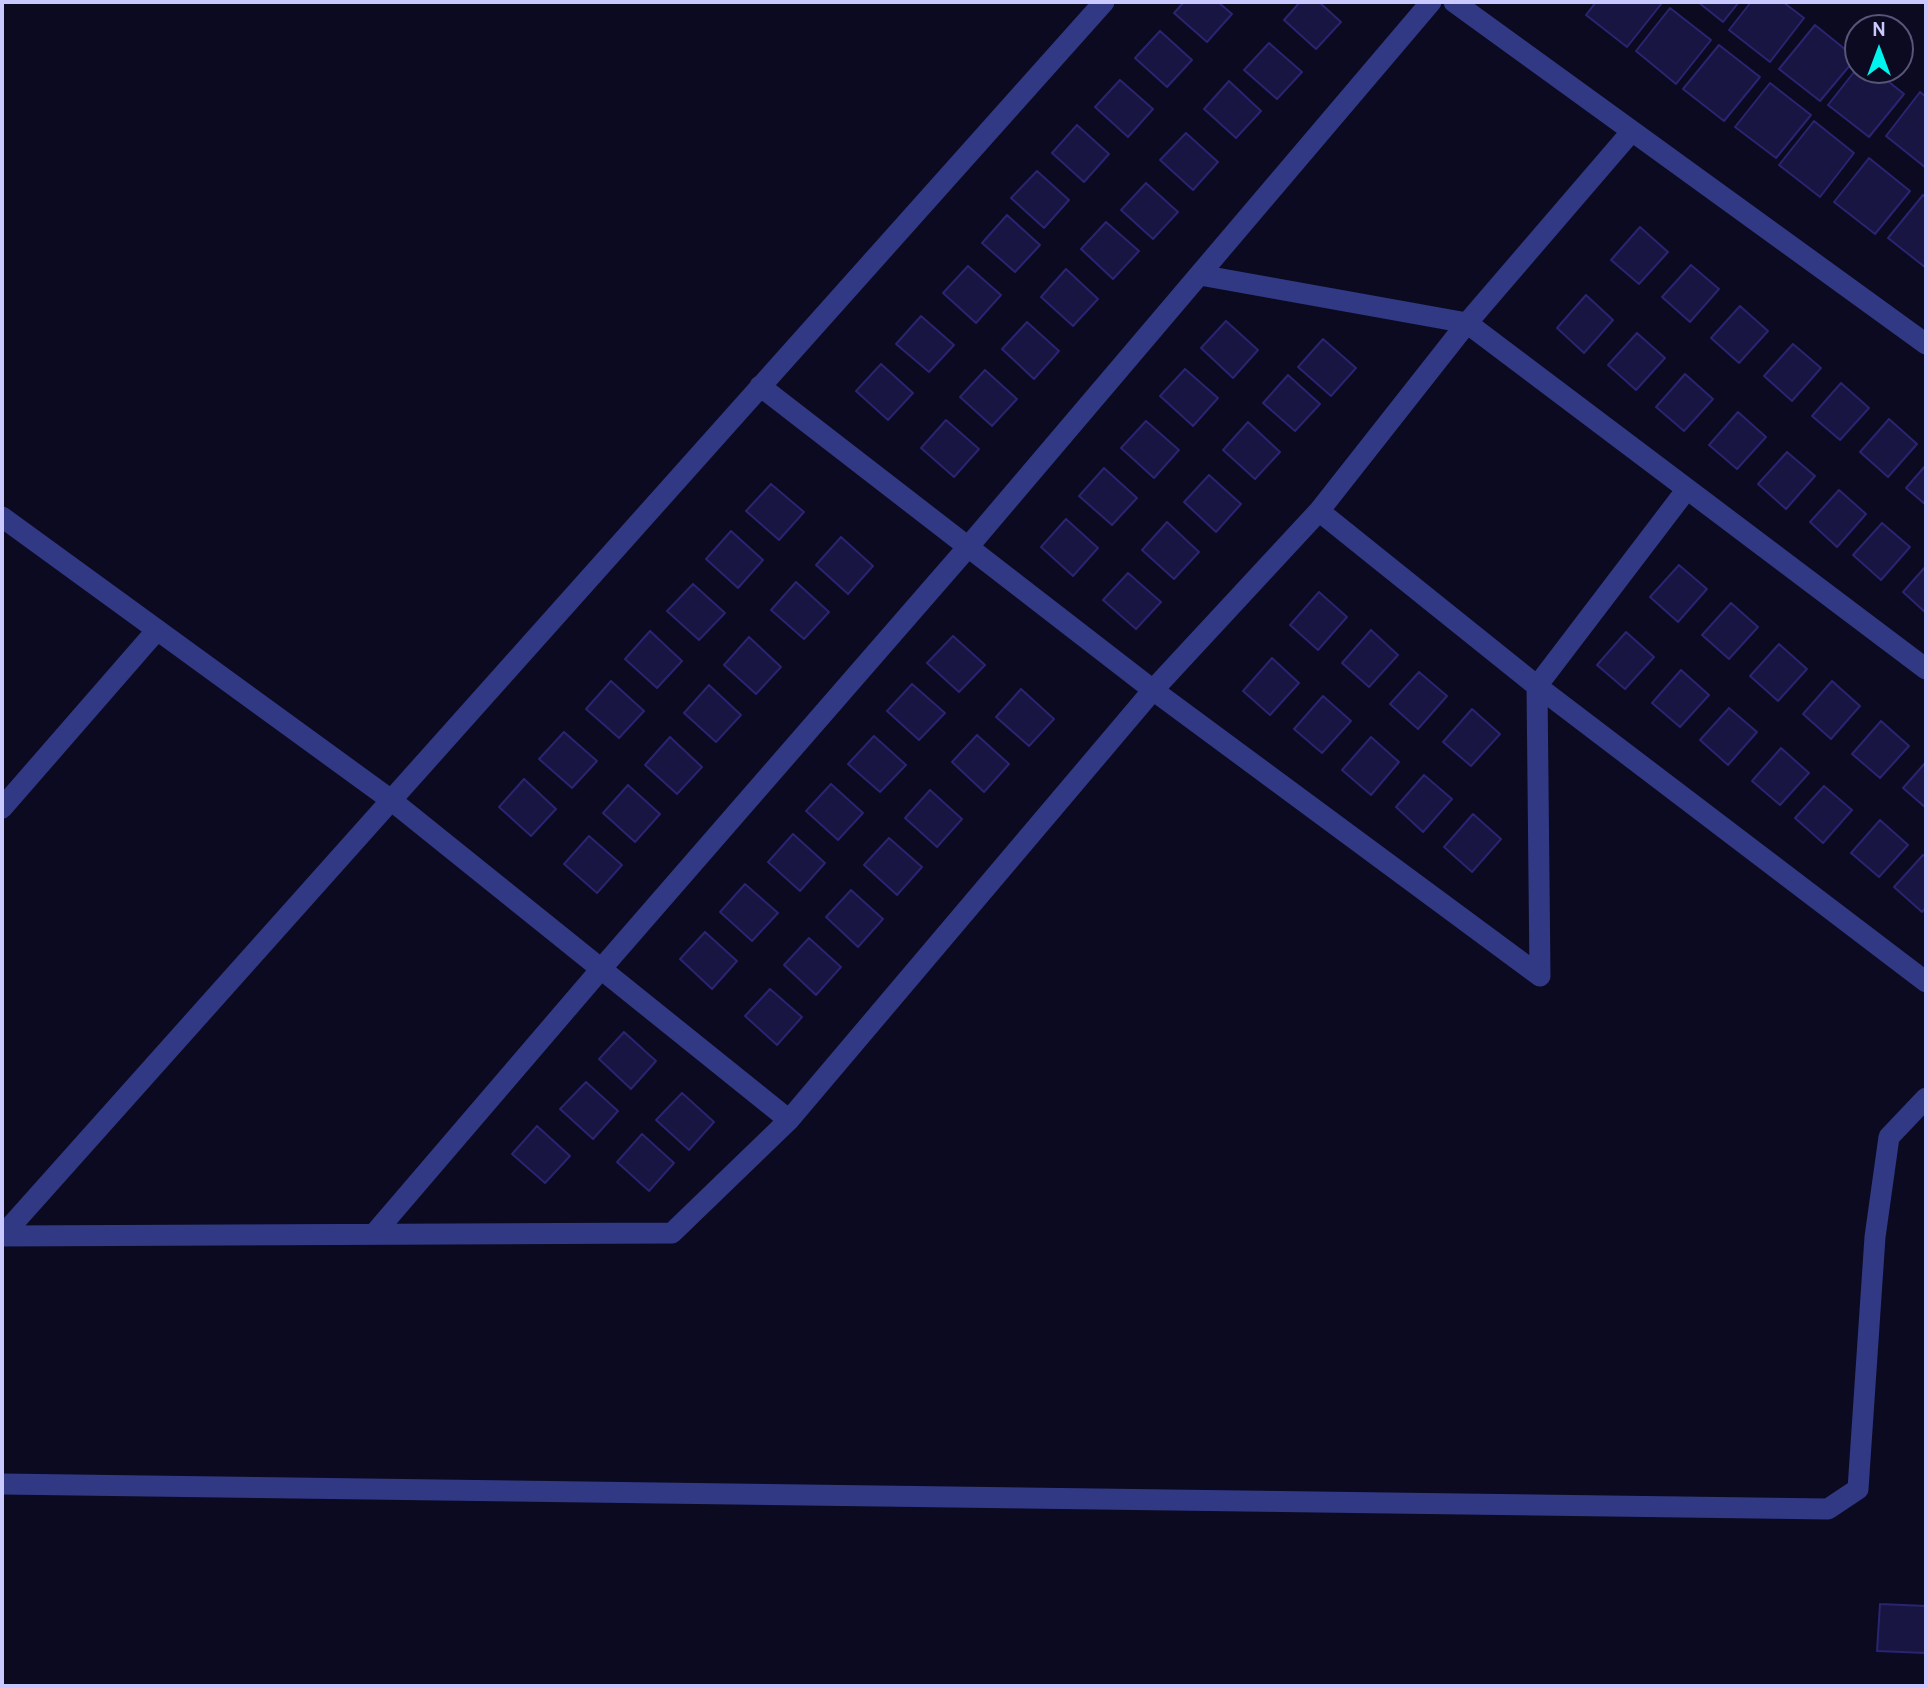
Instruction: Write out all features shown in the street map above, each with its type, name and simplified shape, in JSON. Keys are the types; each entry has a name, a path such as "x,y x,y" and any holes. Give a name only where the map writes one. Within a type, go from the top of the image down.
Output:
{"street":[{"path":"2,1236 1104,2"},
{"path":"374,1234 968,547 1432,2"},
{"path":"1454,2 1926,344"},
{"path":"2,1236 672,1233 789,1121 1153,690 1319,511 1467,323 1632,131"},
{"path":"1200,275 1467,323 1926,669"},
{"path":"760,386 1153,690 1540,976 1537,686 1687,489"},
{"path":"1319,511 1537,686 1926,982"},
{"path":"2,517 391,800 789,1121"},
{"path":"2,808 157,630"},
{"path":"2,1484 1828,1509 1858,1489 1875,1237 1889,1137 1926,1098"}],"building":[{"path":"1184,2 1218,2 1232,14 1207,42 1174,13"},
{"path":"1300,2 1319,2 1341,22 1316,49 1284,20"},
{"path":"1596,2 1662,3 1627,47 1586,15"},
{"path":"1698,2 1739,2 1723,22"},
{"path":"1751,2 1783,2 1804,18 1770,62 1729,30"},
{"path":"1670,8 1711,40 1676,84 1636,51"},
{"path":"1815,25 1844,48 1844,72 1820,101 1779,69"},
{"path":"1160,31 1192,60 1167,87 1135,58"},
{"path":"1269,43 1302,72 1277,99 1244,70"},
{"path":"1719,45 1760,77 1724,121 1683,89"},
{"path":"1120,80 1153,109 1128,137 1095,107"},
{"path":"1229,81 1261,111 1236,138 1204,109"},
{"path":"1770,83 1811,115 1776,158 1735,127"},
{"path":"1845,84 1892,84 1904,94 1869,137 1828,105"},
{"path":"1920,92 1926,97 1926,168 1886,136"},
{"path":"1814,121 1854,153 1820,197 1779,165"},
{"path":"1077,125 1109,154 1084,182 1052,153"},
{"path":"1186,133 1218,162 1193,190 1160,160"},
{"path":"1869,158 1910,191 1875,234 1834,202"},
{"path":"1037,171 1069,200 1044,228 1011,198"},
{"path":"1146,183 1178,212 1153,239 1121,210"},
{"path":"1923,195 1926,198 1926,268 1888,238"},
{"path":"1007,215 1040,245 1015,272 982,243"},
{"path":"1106,222 1139,251 1113,279 1081,249"},
{"path":"1640,227 1668,252 1639,284 1611,260"},
{"path":"1691,265 1719,289 1690,322 1662,297"},
{"path":"968,266 1001,295 976,323 943,293"},
{"path":"1066,269 1098,299 1073,326 1041,297"},
{"path":"1586,295 1613,320 1584,353 1557,328"},
{"path":"1740,306 1768,331 1739,363 1711,338"},
{"path":"921,316 954,345 929,372 896,344"},
{"path":"1226,321 1258,350 1233,378 1201,348"},
{"path":"1027,322 1059,351 1034,379 1002,349"},
{"path":"1637,333 1665,358 1636,390 1608,365"},
{"path":"1323,339 1356,368 1331,396 1298,367"},
{"path":"1793,344 1821,368 1792,401 1764,376"},
{"path":"881,364 913,393 888,420 856,391"},
{"path":"1185,369 1218,398 1193,426 1160,396"},
{"path":"985,370 1017,399 992,426 960,397"},
{"path":"1685,374 1713,399 1684,431 1656,407"},
{"path":"1288,375 1320,404 1295,431 1263,403"},
{"path":"1841,383 1869,408 1840,440 1812,416"},
{"path":"1738,412 1766,437 1737,469 1709,445"},
{"path":"1889,419 1917,444 1888,477 1860,452"},
{"path":"946,420 979,449 954,477 921,448"},
{"path":"1146,421 1179,450 1154,478 1121,448"},
{"path":"1248,422 1280,452 1255,479 1223,450"},
{"path":"1787,452 1815,476 1786,509 1758,484"},
{"path":"1926,465 1926,505 1906,488"},
{"path":"1104,468 1137,498 1112,525 1079,496"},
{"path":"1209,475 1241,504 1216,532 1184,502"},
{"path":"771,484 804,512 779,540 746,511"},
{"path":"1839,490 1866,514 1837,547 1810,522"},
{"path":"1066,519 1098,548 1073,576 1041,547"},
{"path":"1167,522 1199,552 1174,579 1142,550"},
{"path":"1882,523 1910,547 1881,580 1853,555"},
{"path":"731,531 763,560 738,588 706,559"},
{"path":"841,537 873,566 848,594 816,565"},
{"path":"1679,565 1707,589 1678,622 1650,597"},
{"path":"1926,566 1926,613 1903,592"},
{"path":"1128,573 1161,602 1136,629 1103,600"},
{"path":"796,582 829,612 804,639 771,610"},
{"path":"693,584 725,613 699,640 667,611"},
{"path":"1319,592 1347,617 1318,650 1290,625"},
{"path":"1731,603 1758,627 1729,659 1702,635"},
{"path":"1371,630 1398,655 1369,687 1342,663"},
{"path":"650,631 682,661 657,688 625,659"},
{"path":"1626,632 1654,657 1625,689 1597,665"},
{"path":"953,636 985,665 959,692 927,663"},
{"path":"749,637 781,667 756,694 724,665"},
{"path":"1779,644 1807,669 1778,701 1750,676"},
{"path":"1272,658 1299,683 1270,715 1243,691"},
{"path":"1681,670 1709,695 1680,727 1652,703"},
{"path":"1419,672 1447,696 1418,729 1390,704"},
{"path":"611,681 644,711 619,738 586,709"},
{"path":"1832,681 1860,706 1831,739 1803,714"},
{"path":"912,684 945,713 919,740 887,711"},
{"path":"709,685 741,715 716,742 684,713"},
{"path":"1021,689 1054,719 1029,746 996,717"},
{"path":"1323,696 1351,721 1322,753 1294,729"},
{"path":"1729,708 1757,732 1728,765 1700,740"},
{"path":"1472,709 1500,734 1471,766 1443,742"},
{"path":"1881,721 1909,746 1880,778 1852,754"},
{"path":"564,732 597,761 572,788 539,759"},
{"path":"977,735 1009,764 984,792 952,762"},
{"path":"874,736 906,765 880,792 848,764"},
{"path":"670,737 702,767 677,794 645,765"},
{"path":"1371,737 1399,762 1371,795 1342,770"},
{"path":"1781,748 1809,773 1780,805 1752,781"},
{"path":"1926,762 1926,808 1903,788"},
{"path":"1424,775 1452,799 1423,832 1396,807"},
{"path":"524,779 556,809 531,836 499,807"},
{"path":"831,784 863,813 838,840 806,811"},
{"path":"628,785 660,814 635,842 603,813"},
{"path":"1824,786 1852,810 1823,843 1795,818"},
{"path":"930,790 962,819 937,847 905,818"},
{"path":"1473,814 1501,839 1472,872 1444,847"},
{"path":"1880,820 1908,845 1879,877 1851,853"},
{"path":"793,834 825,863 800,891 768,862"},
{"path":"589,836 622,865 597,893 564,864"},
{"path":"889,838 922,867 897,895 864,865"},
{"path":"1923,855 1926,857 1926,907 1922,912 1894,887"},
{"path":"745,884 778,913 752,941 720,912"},
{"path":"851,890 883,919 858,947 826,917"},
{"path":"705,932 737,961 712,989 680,959"},
{"path":"809,938 841,967 816,995 784,965"},
{"path":"770,989 802,1017 777,1045 745,1016"},
{"path":"624,1032 656,1061 631,1089 599,1059"},
{"path":"586,1082 618,1111 593,1139 560,1109"},
{"path":"682,1093 714,1122 689,1150 656,1120"},
{"path":"537,1126 570,1156 545,1183 512,1154"},
{"path":"642,1134 674,1163 649,1191 617,1162"},
{"path":"1880,1604 1926,1606 1926,1653 1877,1651"}]}
